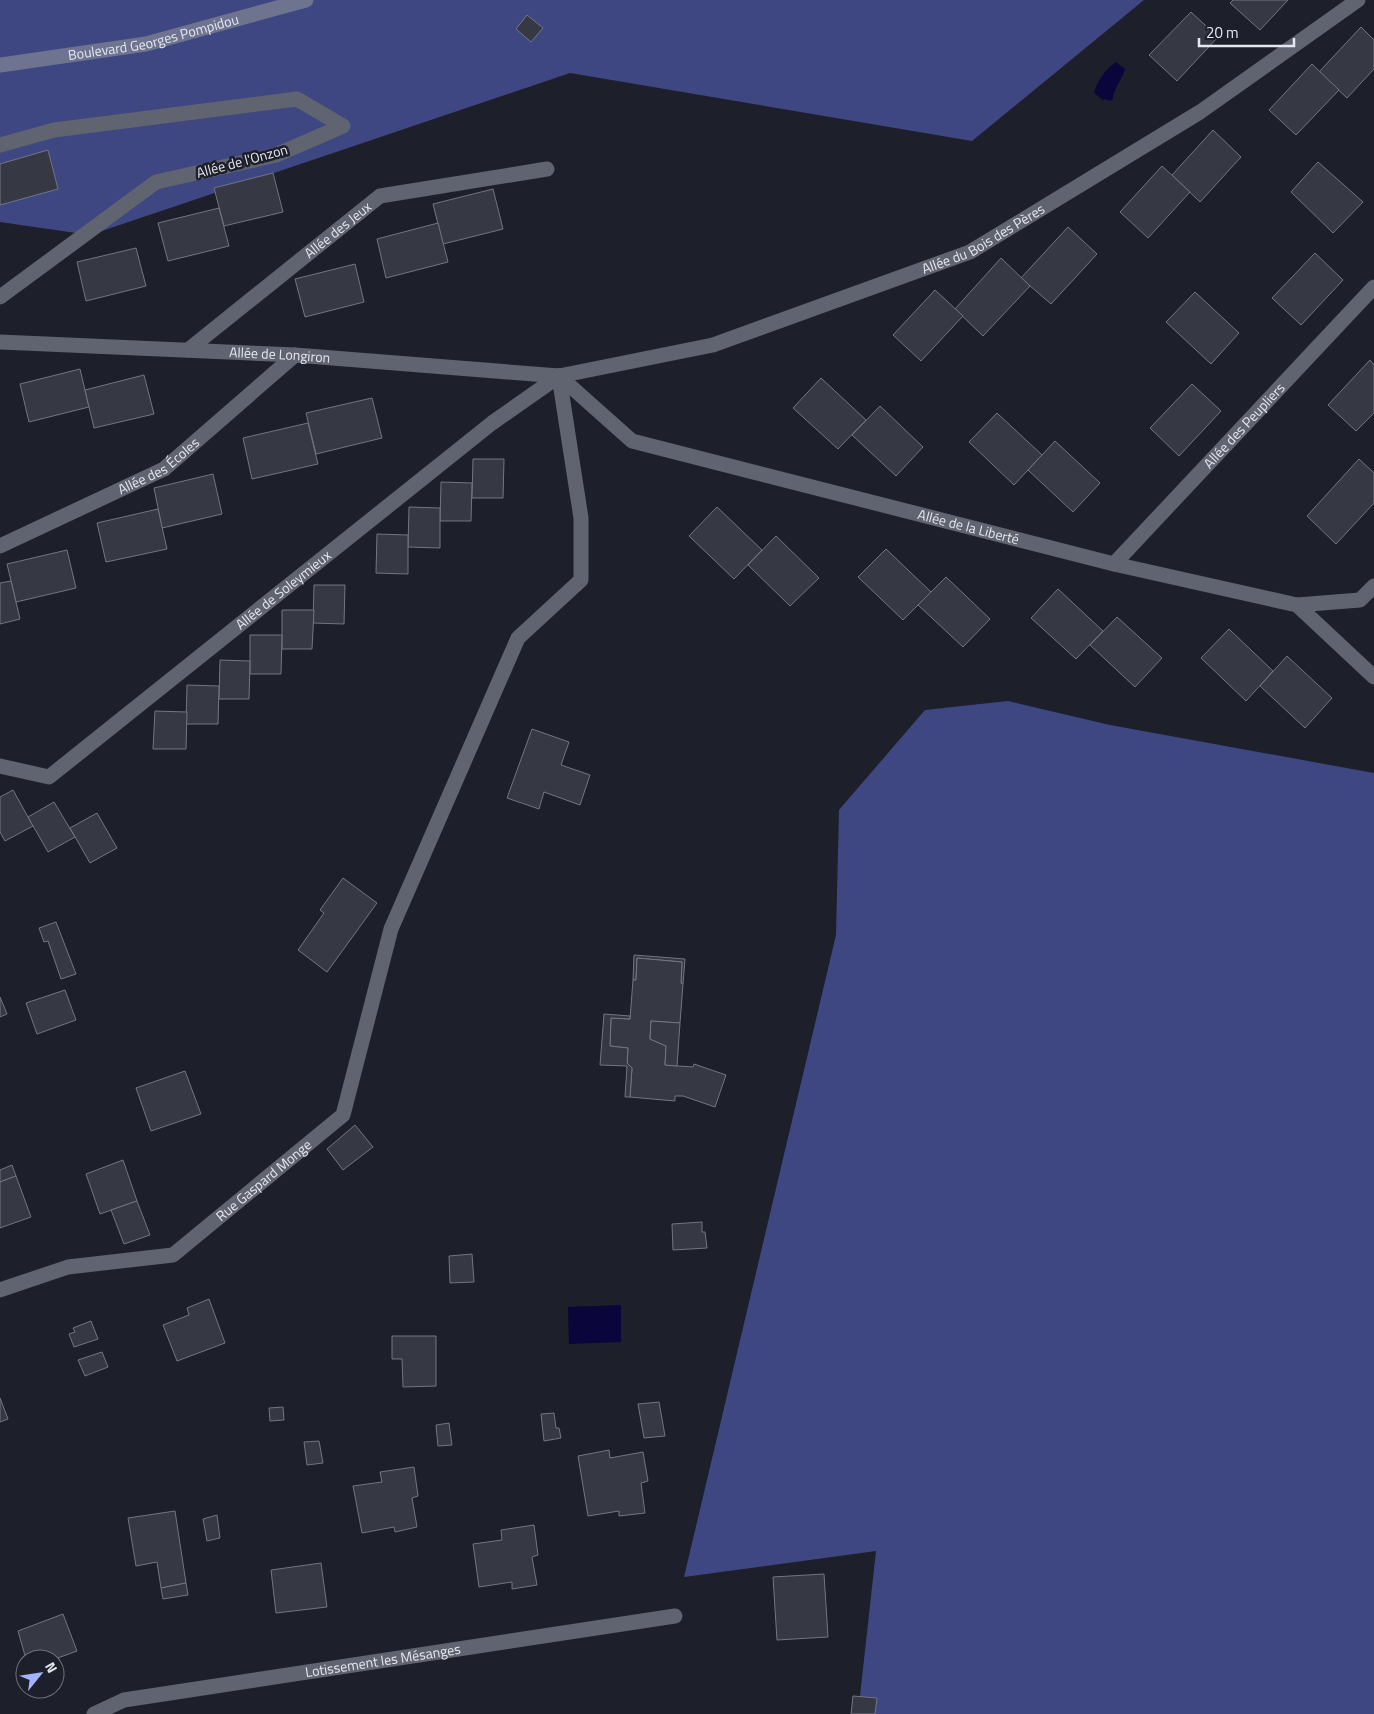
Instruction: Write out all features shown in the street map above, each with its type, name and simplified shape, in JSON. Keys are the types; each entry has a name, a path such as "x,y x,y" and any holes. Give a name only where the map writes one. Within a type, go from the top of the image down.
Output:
{"main road":[{"name":"Boulevard Georges Pompidou","path":"0,65 146,44 306,0"}],"street":[{"name":"Allée du Bois des Pères","path":"559,376 713,345 970,252 1200,112 1358,0"},
{"name":"Allée de l'Onzon","path":"0,145 54,130 297,99 343,126 276,155 156,182 0,297"},
{"name":"Allée des Jeux","path":"188,350 380,196 546,169"},
{"name":"Allée des Peupliers","path":"1114,564 1374,287"},
{"name":"Allée de Longiron","path":"0,342 295,355 559,376"},
{"name":"Allée des Écoles","path":"0,546 164,469 295,355"},
{"name":"Allée de la Liberté","path":"559,376 632,441 1114,564 1298,605"},
{"name":"Allée de Soleymieux","path":"0,766 49,778 492,423 559,376"},
{"name":"Rue Gaspard Monge","path":"0,1290 68,1267 173,1255 343,1115 391,929 518,638 581,580 581,518 559,376"},
{"path":"1298,605 1360,600 1374,586"},
{"path":"1298,605 1374,677"},
{"name":"Lotissement les Mésanges","path":"94,1714 124,1700 675,1616"}],"shaded area":[{"path":"0,0 1144,0 972,141 570,73 90,235 0,222"},
{"path":"1116,62 1125,69 1124,73 1114,92 1113,99 1110,101 1103,100 1094,93 1102,75"},
{"path":"1008,701 1110,725 1374,773 1374,1714 858,1714 876,1551 684,1577 836,935 839,810 925,710"},
{"path":"621,1305 621,1342 569,1344 568,1307"}],"building":[{"path":"1233,0 1288,0 1260,30 1230,3"},
{"path":"1191,12 1218,37 1177,81 1149,55"},
{"path":"527,15 543,28 531,42 516,29"},
{"path":"1361,27 1374,40 1374,69 1347,98 1319,72"},
{"path":"1312,64 1339,90 1296,135 1269,110"},
{"path":"1213,130 1241,157 1200,202 1172,175"},
{"path":"48,150 58,189 0,205 0,164"},
{"path":"1318,162 1363,202 1333,233 1291,192"},
{"path":"1162,166 1190,192 1148,238 1120,212"},
{"path":"273,173 283,212 224,226 214,188"},
{"path":"493,189 503,229 443,244 433,204"},
{"path":"219,208 229,246 168,261 158,223"},
{"path":"438,223 448,262 386,278 377,239"},
{"path":"1068,227 1097,254 1051,304 1021,278"},
{"path":"136,248 146,286 86,301 77,262"},
{"path":"1315,253 1343,280 1301,325 1272,298"},
{"path":"1001,258 1030,286 983,336 955,309"},
{"path":"355,264 364,302 305,317 295,279"},
{"path":"935,290 963,316 921,361 893,335"},
{"path":"1195,292 1239,333 1211,364 1166,322"},
{"path":"1370,360 1374,365 1374,413 1356,431 1328,405"},
{"path":"80,369 89,407 29,422 20,384"},
{"path":"144,375 154,414 94,428 85,390"},
{"path":"821,378 866,420 838,449 793,408"},
{"path":"1192,384 1221,411 1179,456 1150,428"},
{"path":"372,398 382,438 316,454 306,413"},
{"path":"880,406 923,447 896,476 852,435"},
{"path":"997,413 1042,455 1014,485 969,442"},
{"path":"308,423 318,464 252,479 243,438"},
{"path":"1055,441 1100,483 1073,512 1028,470"},
{"path":"473,459 504,459 503,498 472,498"},
{"path":"1359,459 1374,473 1374,503 1336,544 1307,516"},
{"path":"213,474 222,514 162,528 154,488"},
{"path":"441,482 472,483 471,521 440,521"},
{"path":"409,507 440,508 440,548 408,547"},
{"path":"717,507 762,550 734,579 689,536"},
{"path":"158,509 167,549 106,562 97,523"},
{"path":"377,534 408,535 408,574 376,573"},
{"path":"776,536 819,578 790,606 748,565"},
{"path":"886,549 931,592 903,620 858,577"},
{"path":"67,550 76,588 16,602 7,564"},
{"path":"946,577 990,619 963,647 918,605"},
{"path":"11,581 20,619 0,624 0,583"},
{"path":"314,585 345,585 344,624 313,623"},
{"path":"1058,589 1103,631 1076,659 1031,618"},
{"path":"282,610 314,610 312,649 282,649"},
{"path":"1117,617 1162,658 1135,687 1090,645"},
{"path":"1229,629 1273,671 1246,701 1201,658"},
{"path":"250,635 282,635 281,674 250,674"},
{"path":"1287,656 1332,698 1305,728 1260,686"},
{"path":"220,660 250,661 249,699 219,699"},
{"path":"187,685 219,686 218,724 186,724"},
{"path":"155,711 187,712 186,749 153,749"},
{"path":"532,729 569,742 561,765 590,775 580,805 544,792 539,809 507,798"},
{"path":"13,790 33,826 5,841 0,832 0,797"},
{"path":"54,802 75,837 48,852 28,817"},
{"path":"97,813 117,848 90,863 70,828"},
{"path":"343,878 377,903 327,972 298,950 324,913 320,910"},
{"path":"56,922 76,974 61,979 48,941 44,942 39,928"},
{"path":"634,955 685,959 683,984 681,983 682,962 637,958 636,980 633,980"},
{"path":"637,958 682,962 681,983 683,984 680,1023 651,1021 650,1039 666,1046 665,1065 693,1067 694,1064 726,1075 715,1107 683,1096 675,1096 675,1101 630,1097 632,1068 627,1063 628,1048 610,1046 611,1018 630,1019 633,980 636,980"},
{"path":"65,990 76,1020 37,1034 26,1003"},
{"path":"0,997 7,1014 0,1017"},
{"path":"604,1014 630,1016 630,1019 611,1018 610,1046 628,1048 627,1063 632,1068 630,1097 625,1097 627,1066 600,1065"},
{"path":"651,1021 680,1023 677,1066 665,1065 666,1046 650,1039"},
{"path":"185,1071 201,1114 151,1131 136,1088"},
{"path":"355,1125 373,1147 343,1170 327,1149"},
{"path":"123,1160 137,1201 100,1214 86,1174"},
{"path":"12,1165 16,1176 0,1182 0,1170"},
{"path":"16,1176 31,1217 0,1228 0,1182"},
{"path":"137,1201 150,1235 124,1244 111,1210"},
{"path":"702,1222 702,1232 705,1232 707,1248 673,1250 672,1224"},
{"path":"472,1254 474,1282 450,1283 449,1256"},
{"path":"209,1299 225,1343 177,1361 163,1325 189,1315 187,1308"},
{"path":"91,1321 98,1339 74,1347 69,1334 75,1332 73,1328"},
{"path":"392,1336 436,1336 436,1386 403,1387 402,1359 392,1359"},
{"path":"102,1352 108,1367 85,1376 78,1360"},
{"path":"0,1398 8,1419 0,1422"},
{"path":"659,1402 665,1436 644,1438 638,1404"},
{"path":"283,1407 284,1420 270,1421 269,1408"},
{"path":"554,1413 556,1428 559,1428 561,1438 544,1441 541,1414"},
{"path":"449,1423 452,1445 438,1446 436,1425"},
{"path":"319,1441 323,1463 307,1465 304,1442"},
{"path":"609,1450 610,1458 643,1452 648,1481 641,1483 645,1513 619,1516 619,1511 588,1516 578,1456"},
{"path":"414,1467 418,1496 412,1498 417,1527 395,1532 394,1527 362,1533 353,1486 382,1482 380,1472"},
{"path":"175,1511 186,1583 161,1588 157,1562 136,1566 128,1518"},
{"path":"217,1515 220,1538 207,1541 203,1519"},
{"path":"534,1525 538,1555 532,1557 537,1585 512,1589 512,1582 479,1587 473,1544 502,1540 501,1530"},
{"path":"321,1563 327,1607 276,1613 271,1570"},
{"path":"824,1574 828,1637 777,1640 773,1577"},
{"path":"186,1583 188,1595 163,1599 161,1588"},
{"path":"63,1614 77,1651 65,1655 65,1649 23,1649 18,1631"},
{"path":"853,1696 877,1698 875,1714 851,1714"}]}
